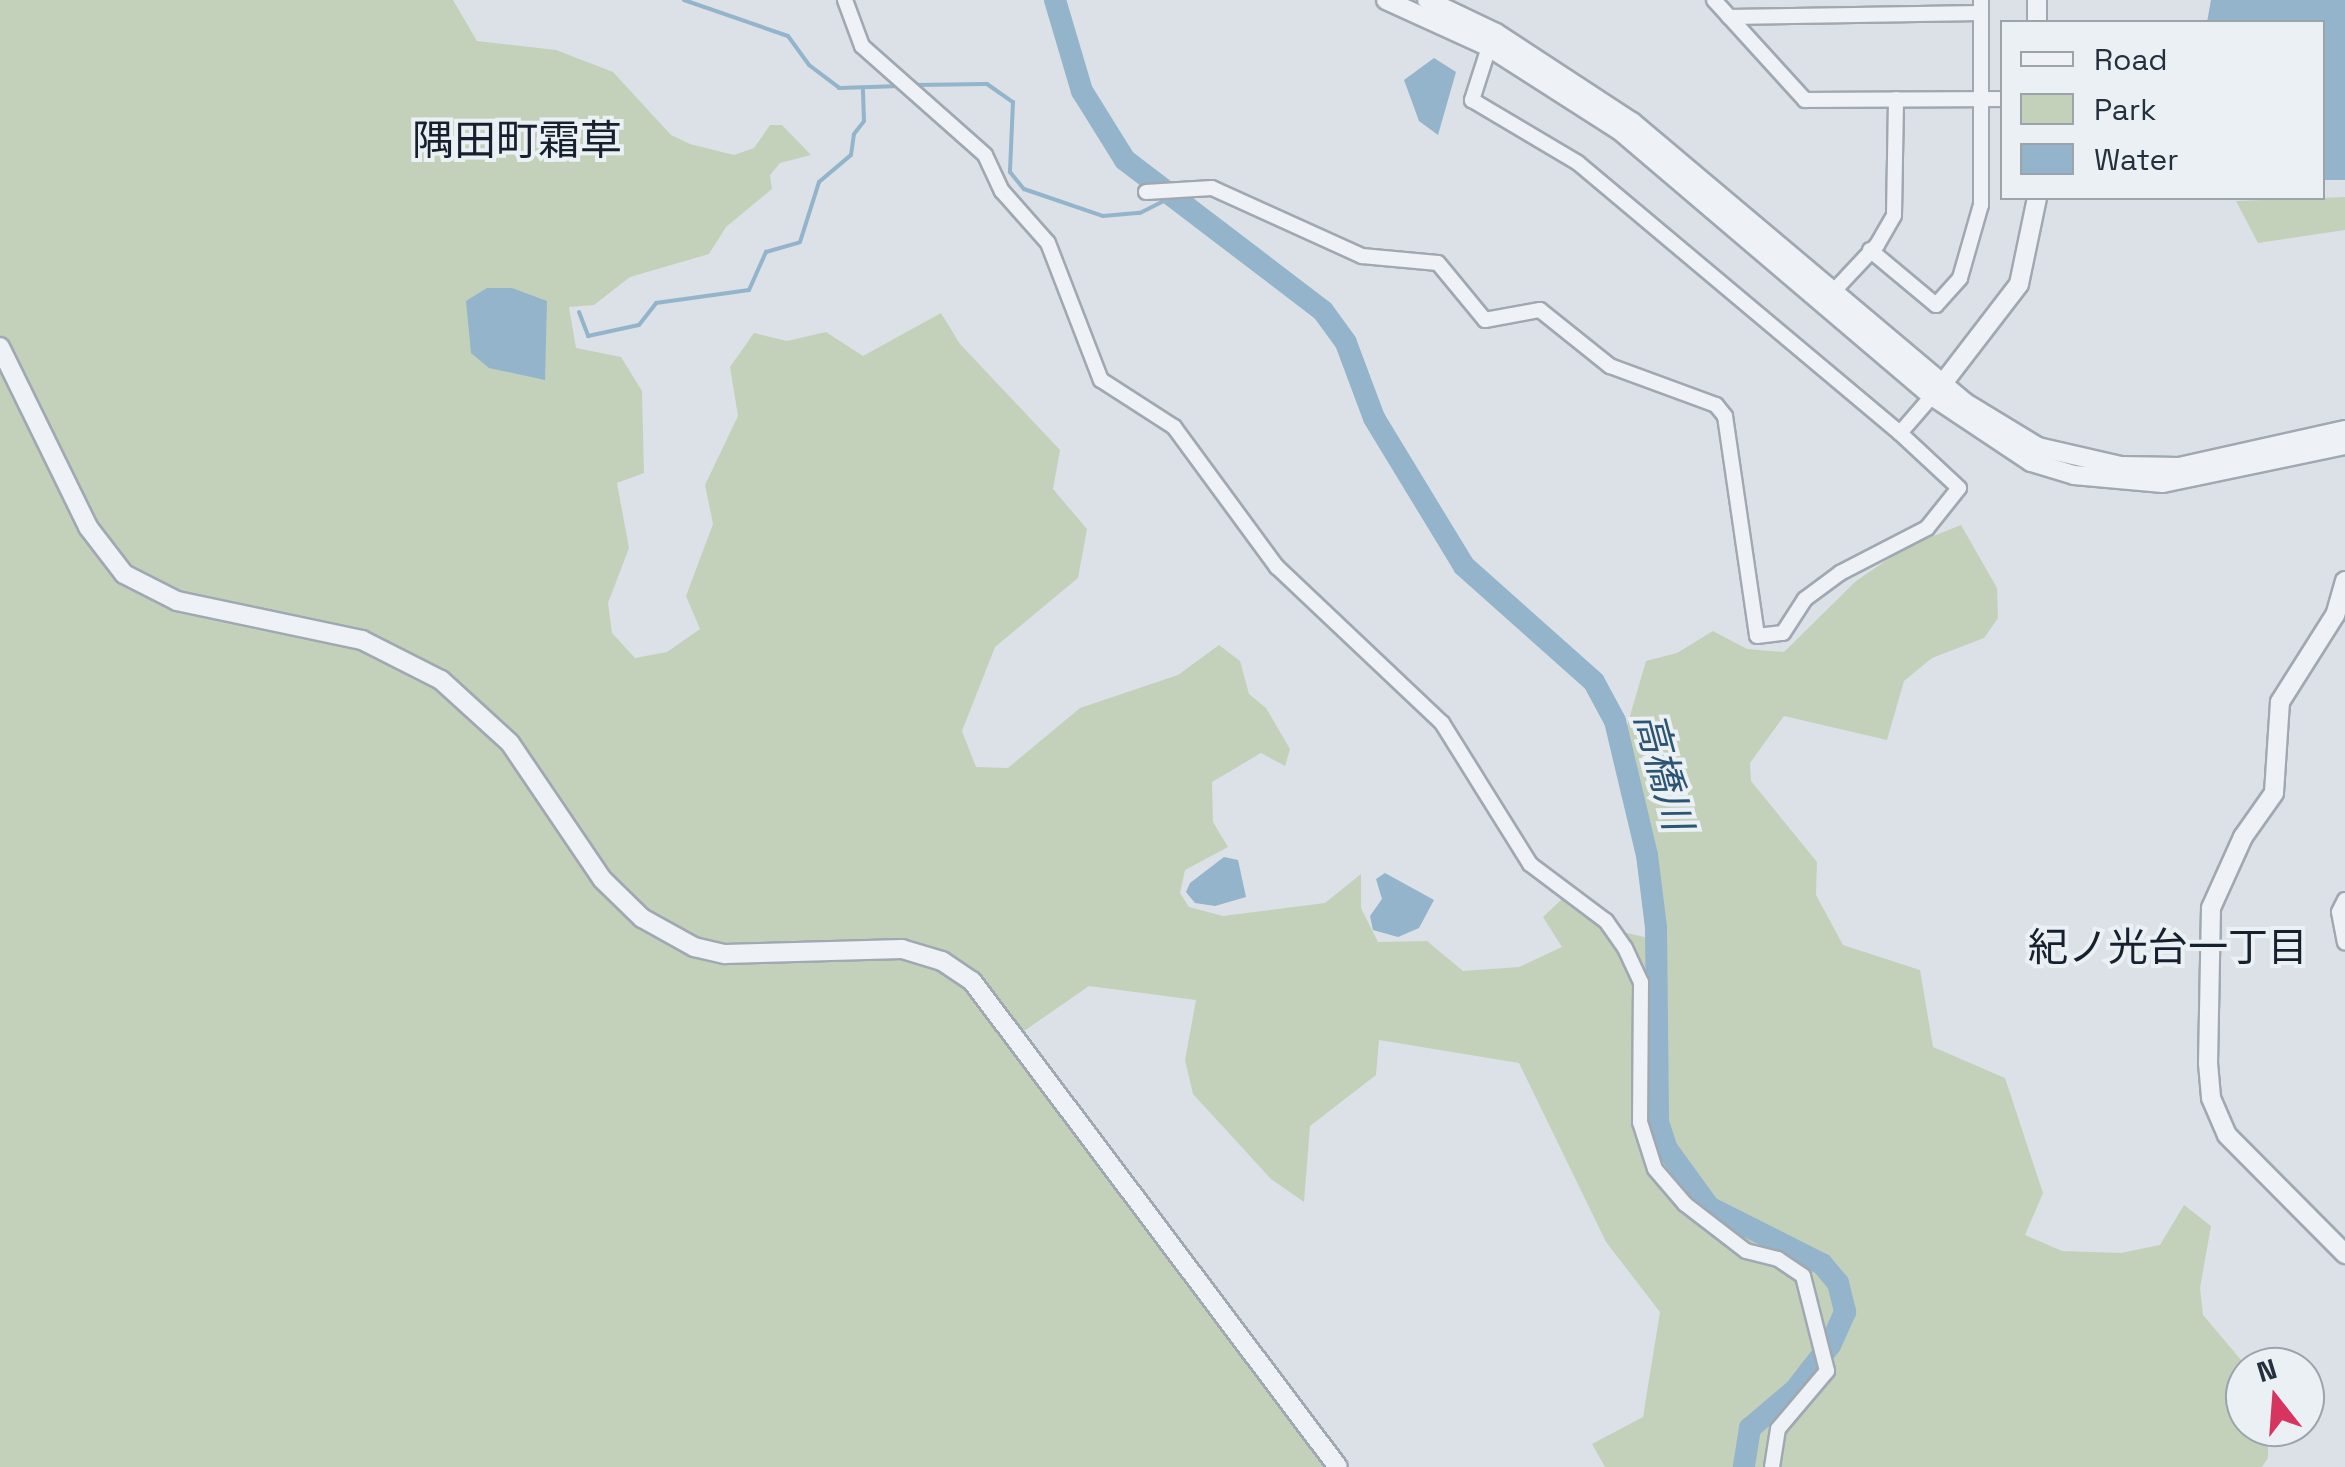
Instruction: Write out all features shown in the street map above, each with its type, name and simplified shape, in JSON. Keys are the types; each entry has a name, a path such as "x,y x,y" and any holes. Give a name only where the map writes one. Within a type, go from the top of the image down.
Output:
{"street":[{"path":"846,0 862,46 986,155 1009,202 1048,244 1101,380 1174,427 1277,566 1442,723 1530,864 1606,921 1641,982 1640,1122 1655,1169 1685,1204 1746,1251 1778,1259 1804,1276 1827,1372 1778,1429 1772,1467"},
{"path":"1386,0 1488,47 1618,130 2031,462 2122,482 2223,474 2345,445"},
{"path":"1427,0 1496,33 1632,122 1938,390 2038,447 2131,467 2198,464 2345,430"},
{"path":"1714,0 1805,100 2000,99"},
{"path":"1728,17 1981,6 1978,226 1950,291 1936,305 1870,250"},
{"path":"1146,192 1212,188 1362,256 1438,263 1485,320 1526,308 1540,310 1610,366 1716,405 1725,416 1757,636 1784,633 1805,599 1927,528 1960,488 1900,433 1578,163 1472,100 1488,47"},
{"path":"1830,294 1870,250 1896,204 1896,99"},
{"path":"1900,433 2019,284 2037,200"},
{"path":"0,347 88,527 124,574 176,601 362,640 441,680 510,743 602,879 642,918 694,946 725,954 902,949 942,961 972,981 1338,1467"},
{"path":"2345,581 2336,615 2280,702 2274,793 2242,837 2211,908 2208,1063 2211,1098 2227,1136 2345,1254"},
{"path":"2345,900 2339,912 2345,942"}],"green space":[{"path":"0,0 453,0 477,41 556,50 613,72 671,135 690,144 734,155 754,148 770,125 782,125 811,155 780,163 770,175 772,189 726,227 709,254 630,277 594,305 569,307 576,348 621,357 642,391 644,473 617,483 629,548 608,603 612,633 635,658 667,652 700,629 686,596 713,524 705,485 738,416 730,367 754,333 787,341 826,332 863,356 941,313 960,344 1060,450 1053,489 1087,529 1078,578 995,647 962,731 976,767 1008,768 1080,708 1178,675 1219,645 1240,661 1249,694 1266,708 1290,749 1285,766 1261,753 1212,782 1213,822 1228,847 1185,870 1180,893 1189,907 1223,916 1325,903 1361,874 1361,908 1378,942 1427,941 1463,971 1519,967 1562,947 1543,917 1563,898 1600,927 1649,938 1639,859 1615,767 1646,661 1677,653 1713,631 1747,649 1784,652 1856,581 1906,547 1961,525 1997,588 1998,618 1984,638 1932,658 1904,681 1887,740 1784,716 1750,763 1751,781 1817,862 1816,895 1843,945 1920,970 1933,1047 2005,1078 2043,1193 2025,1235 2062,1251 2121,1253 2160,1245 2184,1205 2211,1226 2200,1288 2203,1315 2230,1347 2225,1347 2225,1447 2268,1447 2268,1458 2262,1467 1605,1467 1592,1444 1643,1417 1660,1312 1606,1242 1519,1063 1379,1040 1376,1075 1310,1126 1304,1202 1271,1179 1193,1094 1185,1060 1196,1000 1089,986 1024,1031 1340,1467 0,1467"},
{"path":"2345,197 2345,230 2258,243 2236,201 2325,200"}],"water":[{"path":"2211,0 2345,0 2345,180 2325,180 2325,20 2207,20"},
{"path":"1434,58 1456,72 1438,135 1419,121 1404,80"},
{"path":"487,288 512,288 547,301 545,380 489,368 471,353 466,301"},
{"path":"1224,857 1238,860 1246,897 1215,906 1195,903 1186,892 1190,883"},
{"path":"1385,873 1434,900 1419,928 1398,937 1373,930 1370,916 1382,899 1376,879"}],"waterway":[{"path":"684,0 788,36 809,65 839,88 901,86"},
{"name":"高橋川","path":"1055,0 1082,91 1125,160 1323,311 1346,343 1374,418 1464,566 1594,682 1615,721 1647,855 1656,927 1658,1122 1667,1149 1709,1207 1822,1264 1838,1283 1845,1312 1830,1345 1795,1390 1750,1428 1744,1467"},
{"path":"915,85 987,84 1013,102 1010,172 1024,189 1103,216 1140,213 1168,199"},
{"path":"579,312 588,336 639,325 656,303 749,290 766,252 800,242 819,182 851,155 854,134 864,121 863,90"}],"district":[{"name":"隅田町霜草","path":"517,141"},
{"name":"紀ノ光台一丁目","path":"2168,948"}]}
